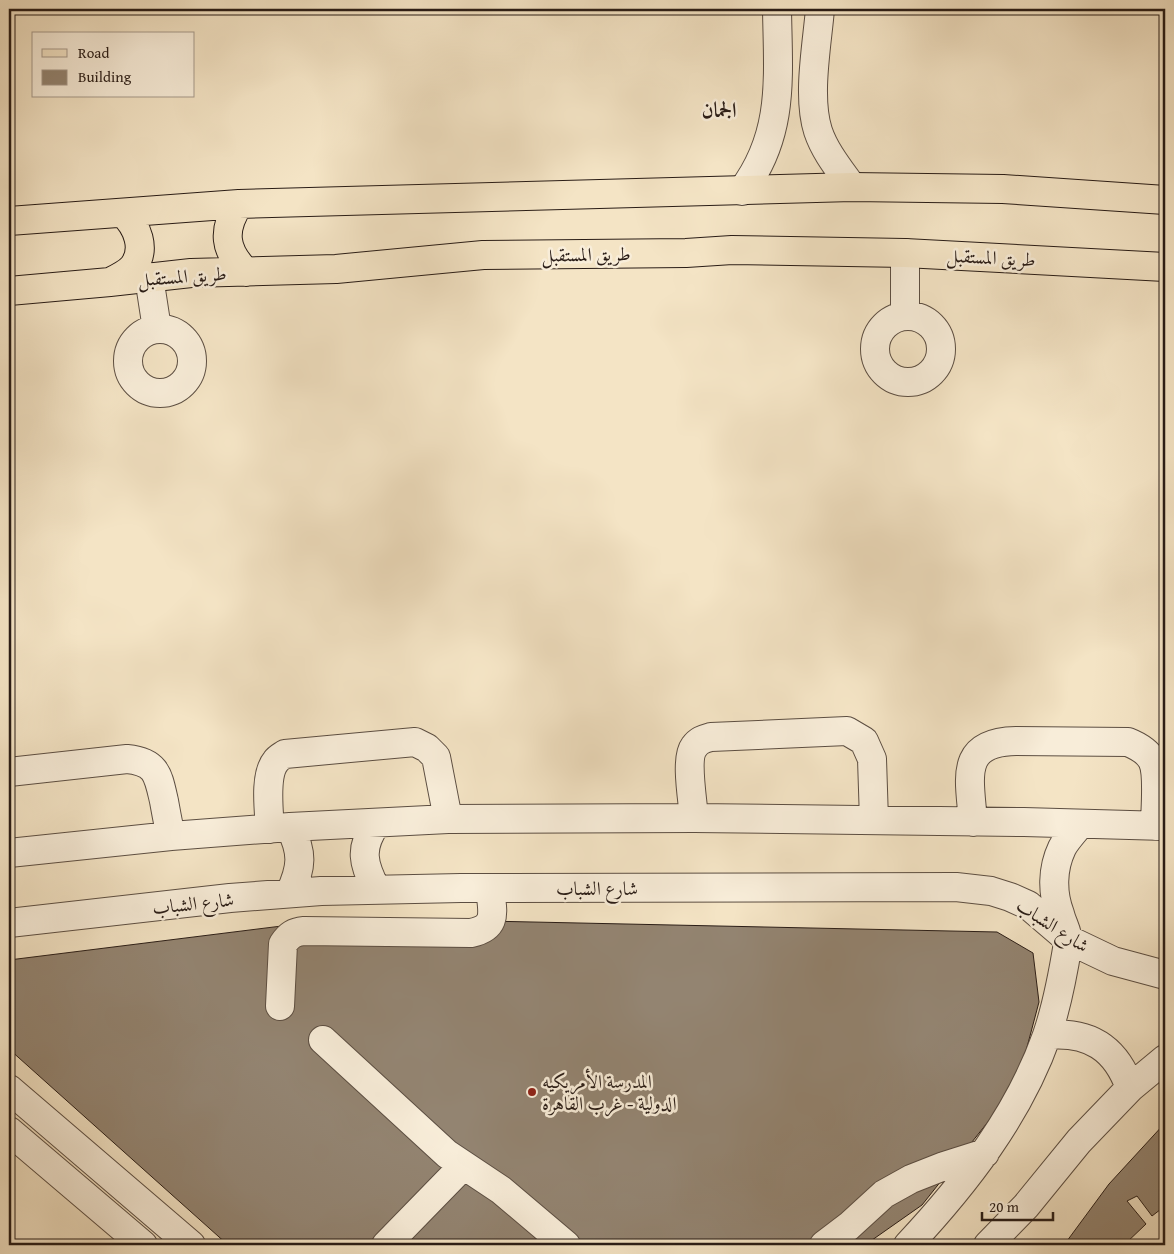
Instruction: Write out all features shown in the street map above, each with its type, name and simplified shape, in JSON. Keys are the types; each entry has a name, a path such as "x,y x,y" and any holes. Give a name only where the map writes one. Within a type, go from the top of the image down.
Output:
{"main road":[{"path":"9,221 239,204 852,187 1003,189 1165,200"},
{"path":"239,204 232,215 228,227 228,238 230,249 236,262 246,272"},
{"path":"110,282 134,266 139,253 140,242 138,232 132,221 123,213"},
{"name":"طريق المستقبل","path":"9,291 149,277 336,269 483,255 686,253 732,250 905,253 1165,267"}],"street":[{"path":"742,191 755,174 766,149 777,110 777,9"},
{"path":"820,9 813,107 818,132 827,150 852,187"},
{"path":"905,253 905,316"},
{"path":"149,277 157,329"},
{"path":"694,818 690,759 693,748 700,740 711,737 847,731 864,741 872,759 874,820"},
{"path":"9,853 171,836 448,819 694,818 1160,826 1156,770 1146,752 1128,742 1002,741 990,744 980,751 973,761 969,772 973,822"},
{"path":"290,893 297,877 300,860 298,843 280,828 270,771 276,761 285,754 415,742 427,748 436,757 448,819"},
{"path":"9,772 117,760 140,760 151,767 159,778 171,836"},
{"path":"376,824 368,836 364,853 367,871 376,890"},
{"path":"908,1245 937,1214 985,1153 1006,1120 1035,1065 1047,1035 1055,1007 1068,940 1056,904 1053,876 1062,847 1080,824"},
{"name":"شارع الشباب","path":"9,923 290,893 490,888 956,887 1010,897 1028,905 1068,940 1113,961 1165,975"},
{"path":"280,1006 283,944 287,937 294,932 471,933 481,931 488,927 492,918 490,888"},
{"path":"1047,1035 1078,1035 1106,1049 1117,1060 1125,1073 1130,1088"},
{"path":"323,1040 431,1140 463,1166 501,1190 566,1245"},
{"path":"988,1245 1026,1206 1079,1141 1130,1088 1165,1059"},
{"path":"9,1089 191,1245"},
{"path":"9,1131 143,1245"},
{"path":"824,1245 849,1226 884,1194 911,1179 985,1153"},
{"path":"386,1245 463,1166"}],"building":[{"name":"المدرسة الأمريكيه الدولية - غرب القاهرة","path":"346,918 997,932 1033,953 1039,1002 1022,1066 991,1118 922,1205 865,1245 228,1245 9,1049 9,960"},
{"path":"1165,1123 1165,1206 1152,1216 1137,1196 1127,1201 1146,1224 1124,1245 1064,1245 1109,1184"}],"place":[{"name":"المدرسة الأمريكيه الدولية - غرب القاهرة","path":"532,1092"}],"district":[{"name":"الجمان","path":"719,110"}]}
